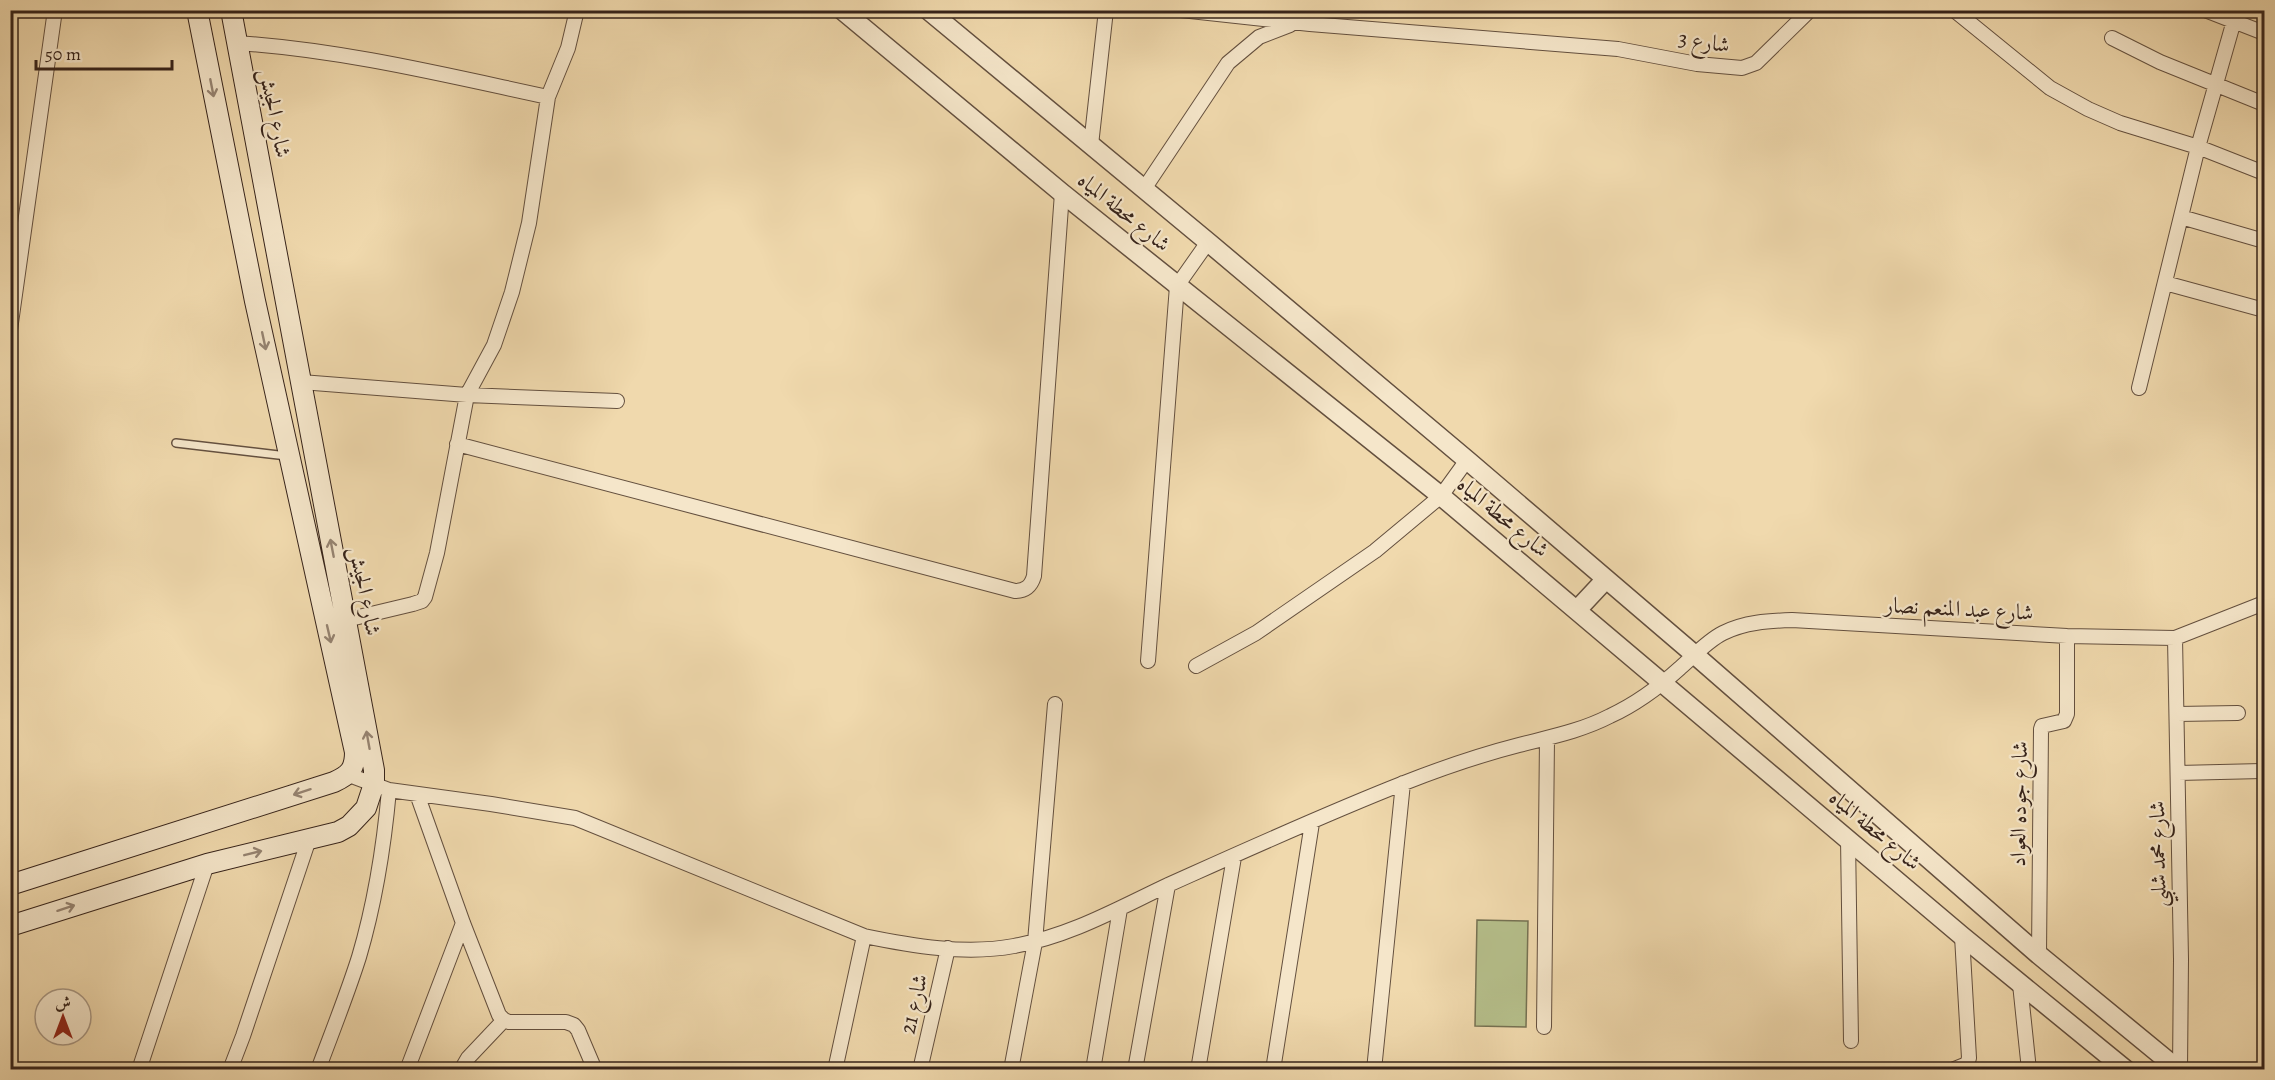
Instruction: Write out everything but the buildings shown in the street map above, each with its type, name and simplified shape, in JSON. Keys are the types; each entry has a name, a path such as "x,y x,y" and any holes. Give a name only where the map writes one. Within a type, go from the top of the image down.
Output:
{"main road":[{"name":"شارع الجيش","path":"197,10 255,302 355,752 355,764 349,775"},
{"name":"شارع الجيش","path":"10,926 207,864 338,832 358,818 382,787 374,770 231,10"},
{"path":"204,48 237,43"},
{"path":"255,302 285,295"},
{"path":"10,885 349,775"}],"street":[{"path":"10,330 55,10"},
{"path":"346,620 413,604 424,599 437,553 467,394 494,345 512,292 529,223 548,97 567,48 577,10"},
{"name":"شارع محطة المياه","path":"842,10 1062,193 1441,496 1962,936 2126,1070"},
{"name":"شارع محطة المياه","path":"928,10 1467,460 2039,955 2180,1070"},
{"path":"1091,145 1106,10"},
{"name":"شارع 3","path":"1181,10 1310,24 1618,49 1697,64 1742,68 1756,63 1810,10"},
{"path":"1954,10 2050,88 2088,109 2120,123 2198,147 2265,173"},
{"path":"2205,10 2235,16 2265,33"},
{"path":"2139,388 2198,147 2235,16"},
{"path":"1144,189 1228,63 1259,37 1285,26 1310,24"},
{"path":"2112,38 2160,62 2265,104"},
{"path":"237,43 284,46 353,56 548,97"},
{"path":"457,444 1021,591 1028,588 1034,576 1062,193"},
{"path":"2181,217 2265,241"},
{"path":"1148,661 1177,286 1208,242"},
{"path":"2165,283 2265,310"},
{"path":"301,382 467,394 617,400"},
{"path":"1196,666 1256,633 1376,551 1441,496 1467,460"},
{"path":"1577,610 1606,579"},
{"name":"شارع عبد المنعم نصار","path":"349,775 382,787 417,794 574,818 864,936 900,943 948,948 989,949 1035,942 1092,923 1168,885 1402,783 1457,763 1570,732 1611,716 1664,683 1722,633 1742,626 1764,621 1792,620 2067,636 2175,639 2265,603"},
{"name":"شارع جوده العواد","path":"2039,955 2041,729 2046,724 2064,721 2067,714 2067,636"},
{"name":"شارع محمد شلبي","path":"2175,639 2181,959 2180,1070"},
{"path":"1011,1070 1035,942 1055,704"},
{"path":"2177,714 2238,713"},
{"path":"1544,1027 1546,738"},
{"path":"2178,773 2262,771"},
{"path":"1374,1070 1402,783"},
{"path":"318,1070 359,957 372,908 384,844 382,787"},
{"path":"417,794 463,923 492,998 504,1020 518,1023 566,1022 573,1025 578,1030 595,1070"},
{"path":"1273,1070 1312,823"},
{"path":"230,1070 309,839"},
{"path":"1848,839 1851,1041"},
{"path":"1198,1070 1234,857"},
{"path":"139,1070 207,864"},
{"path":"1135,1070 1168,885"},
{"path":"1093,1070 1120,909"},
{"path":"407,1070 463,923"},
{"path":"835,1070 864,936"},
{"path":"1952,1070 1967,1064 1969,1058 1962,936"},
{"name":"شارع 21","path":"920,1070 948,948"},
{"path":"2020,984 2029,1070"},
{"path":"461,1070 468,1058 504,1020"}],"lane":[{"path":"176,443 289,456"}],"green space":[{"path":"1477,920 1528,921 1526,1027 1475,1026"}]}
